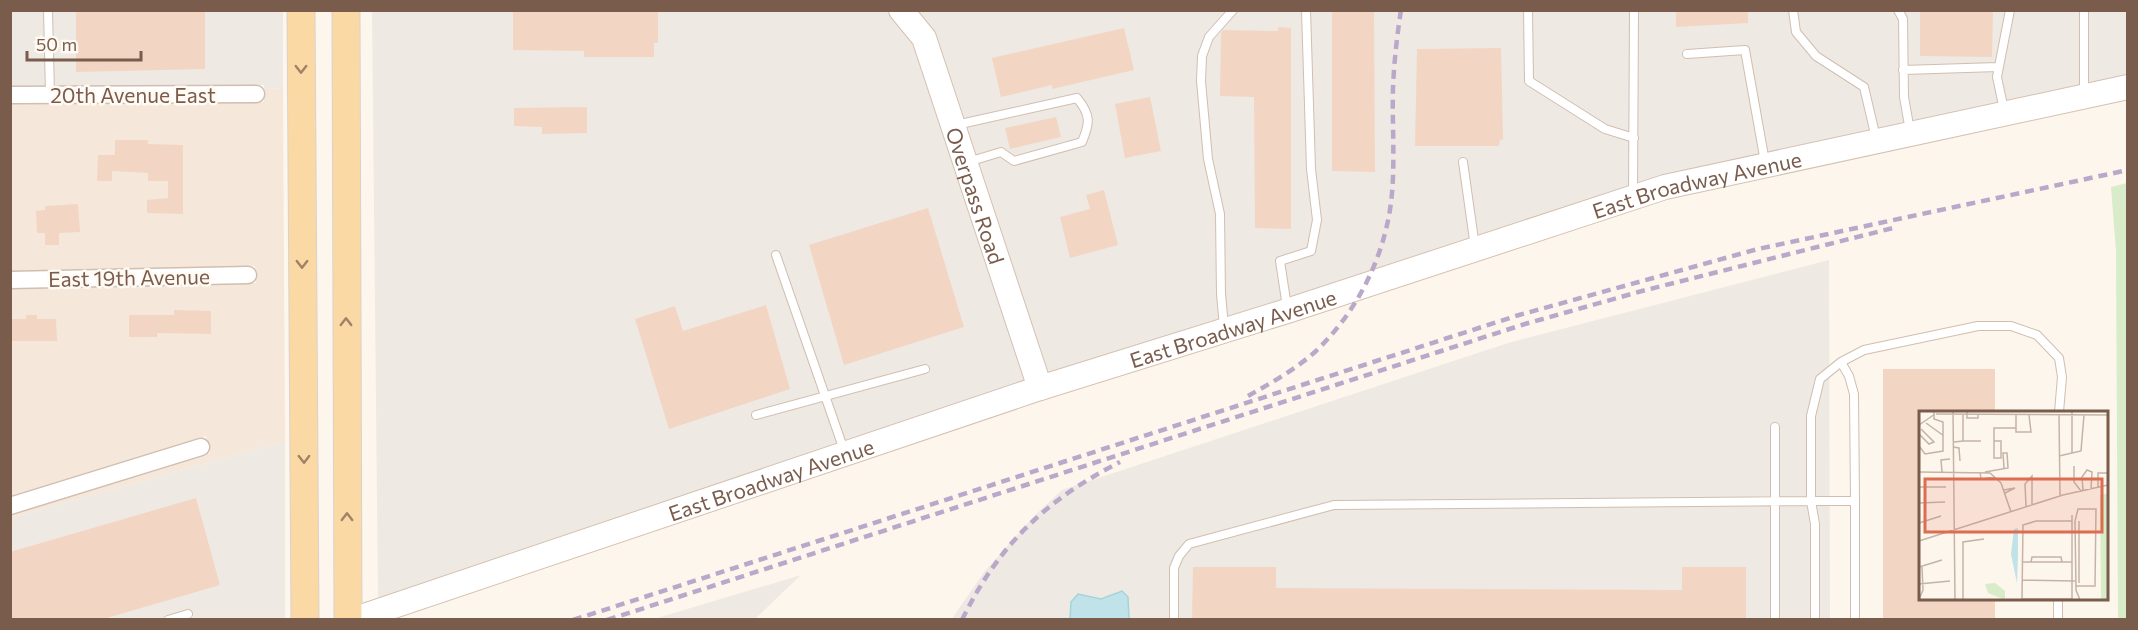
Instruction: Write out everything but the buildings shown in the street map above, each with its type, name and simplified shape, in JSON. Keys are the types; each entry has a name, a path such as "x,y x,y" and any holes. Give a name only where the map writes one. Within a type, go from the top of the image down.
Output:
{"main road":[{"path":"301,10 305,620"},
{"path":"345,10 350,620"},
{"name":"Overpass Road","path":"908,14 924,38 1040,388"},
{"name":"East Broadway Avenue","path":"350,620 1040,388 1287,311 1665,187 2127,87"}],"street":[{"name":"20th Avenue East","path":"10,94 256,94"},
{"name":"East 19th Avenue","path":"10,280 248,275"},
{"path":"10,506 201,447"}],"lane":[{"path":"48,10 50,94"},
{"path":"1225,330 1221,294 1220,214 1208,159 1201,81 1202,56 1209,37 1233,10"},
{"path":"1287,311 1280,261 1311,251 1317,220 1311,170 1306,10"},
{"path":"1528,10 1529,81 1605,129 1634,138"},
{"path":"1633,198 1634,10"},
{"path":"1793,10 1796,32 1816,56 1864,87 1877,141"},
{"path":"1898,10 1903,19 1904,97 1911,134"},
{"path":"2005,114 1997,77 2010,10"},
{"path":"2084,10 2084,97"},
{"path":"1687,54 1745,50 1765,165"},
{"path":"1903,70 1998,67"},
{"path":"953,126 1077,98 1086,108 1089,126 1082,142 1014,161 1001,152 965,163"},
{"path":"1463,162 1475,250"},
{"path":"776,255 845,453"},
{"path":"1815,620 1815,524 1811,501 1811,416 1820,379 1840,362 1864,350 1978,326 2011,326 2037,335 2059,358 2062,377 2059,411"},
{"path":"1840,362 1849,376 1854,394 1855,620"},
{"path":"756,415 925,369"},
{"path":"1775,426 1775,620"},
{"path":"1174,620 1174,568 1179,556 1189,544 1334,505 1855,501"},
{"path":"2058,600 2058,620"},
{"path":"168,620 188,614"}],"shaded area":[{"path":"10,11 283,11 283,88 264,89 264,85 11,86"},
{"path":"372,11 889,11 903,24 917,43 1029,382 435,582 378,598"},
{"path":"913,11 2127,11 2127,78 1663,179 1045,377"},
{"path":"283,88 285,441 11,518 11,515 210,453 206,436 11,497 11,288 256,283 255,266 11,271 11,103 264,102 264,89"},
{"path":"1829,260 1830,619 1129,620 1128,597 1122,591 1101,599 1071,602 1070,619 951,620 985,571 1034,516 1062,490 1508,343"},
{"path":"285,441 285,619 11,620 11,518"},
{"path":"801,575 755,619 654,619"}],"green space":[{"path":"2127,183 2128,619 2118,620 2116,251 2111,187"}],"water":[{"path":"1122,591 1128,597 1129,619 1070,619 1071,602 1078,594 1101,599"}],"railway":[{"path":"1248,396 1300,364 1331,335 1358,299 1377,258 1384,237 1392,193 1393,78 1401,10"},
{"path":"573,620 1519,315 1758,249 2128,170"},
{"path":"607,620 1525,324 1642,291 1893,228"},
{"path":"962,620 992,569 1027,527 1069,492 1120,462"}]}
